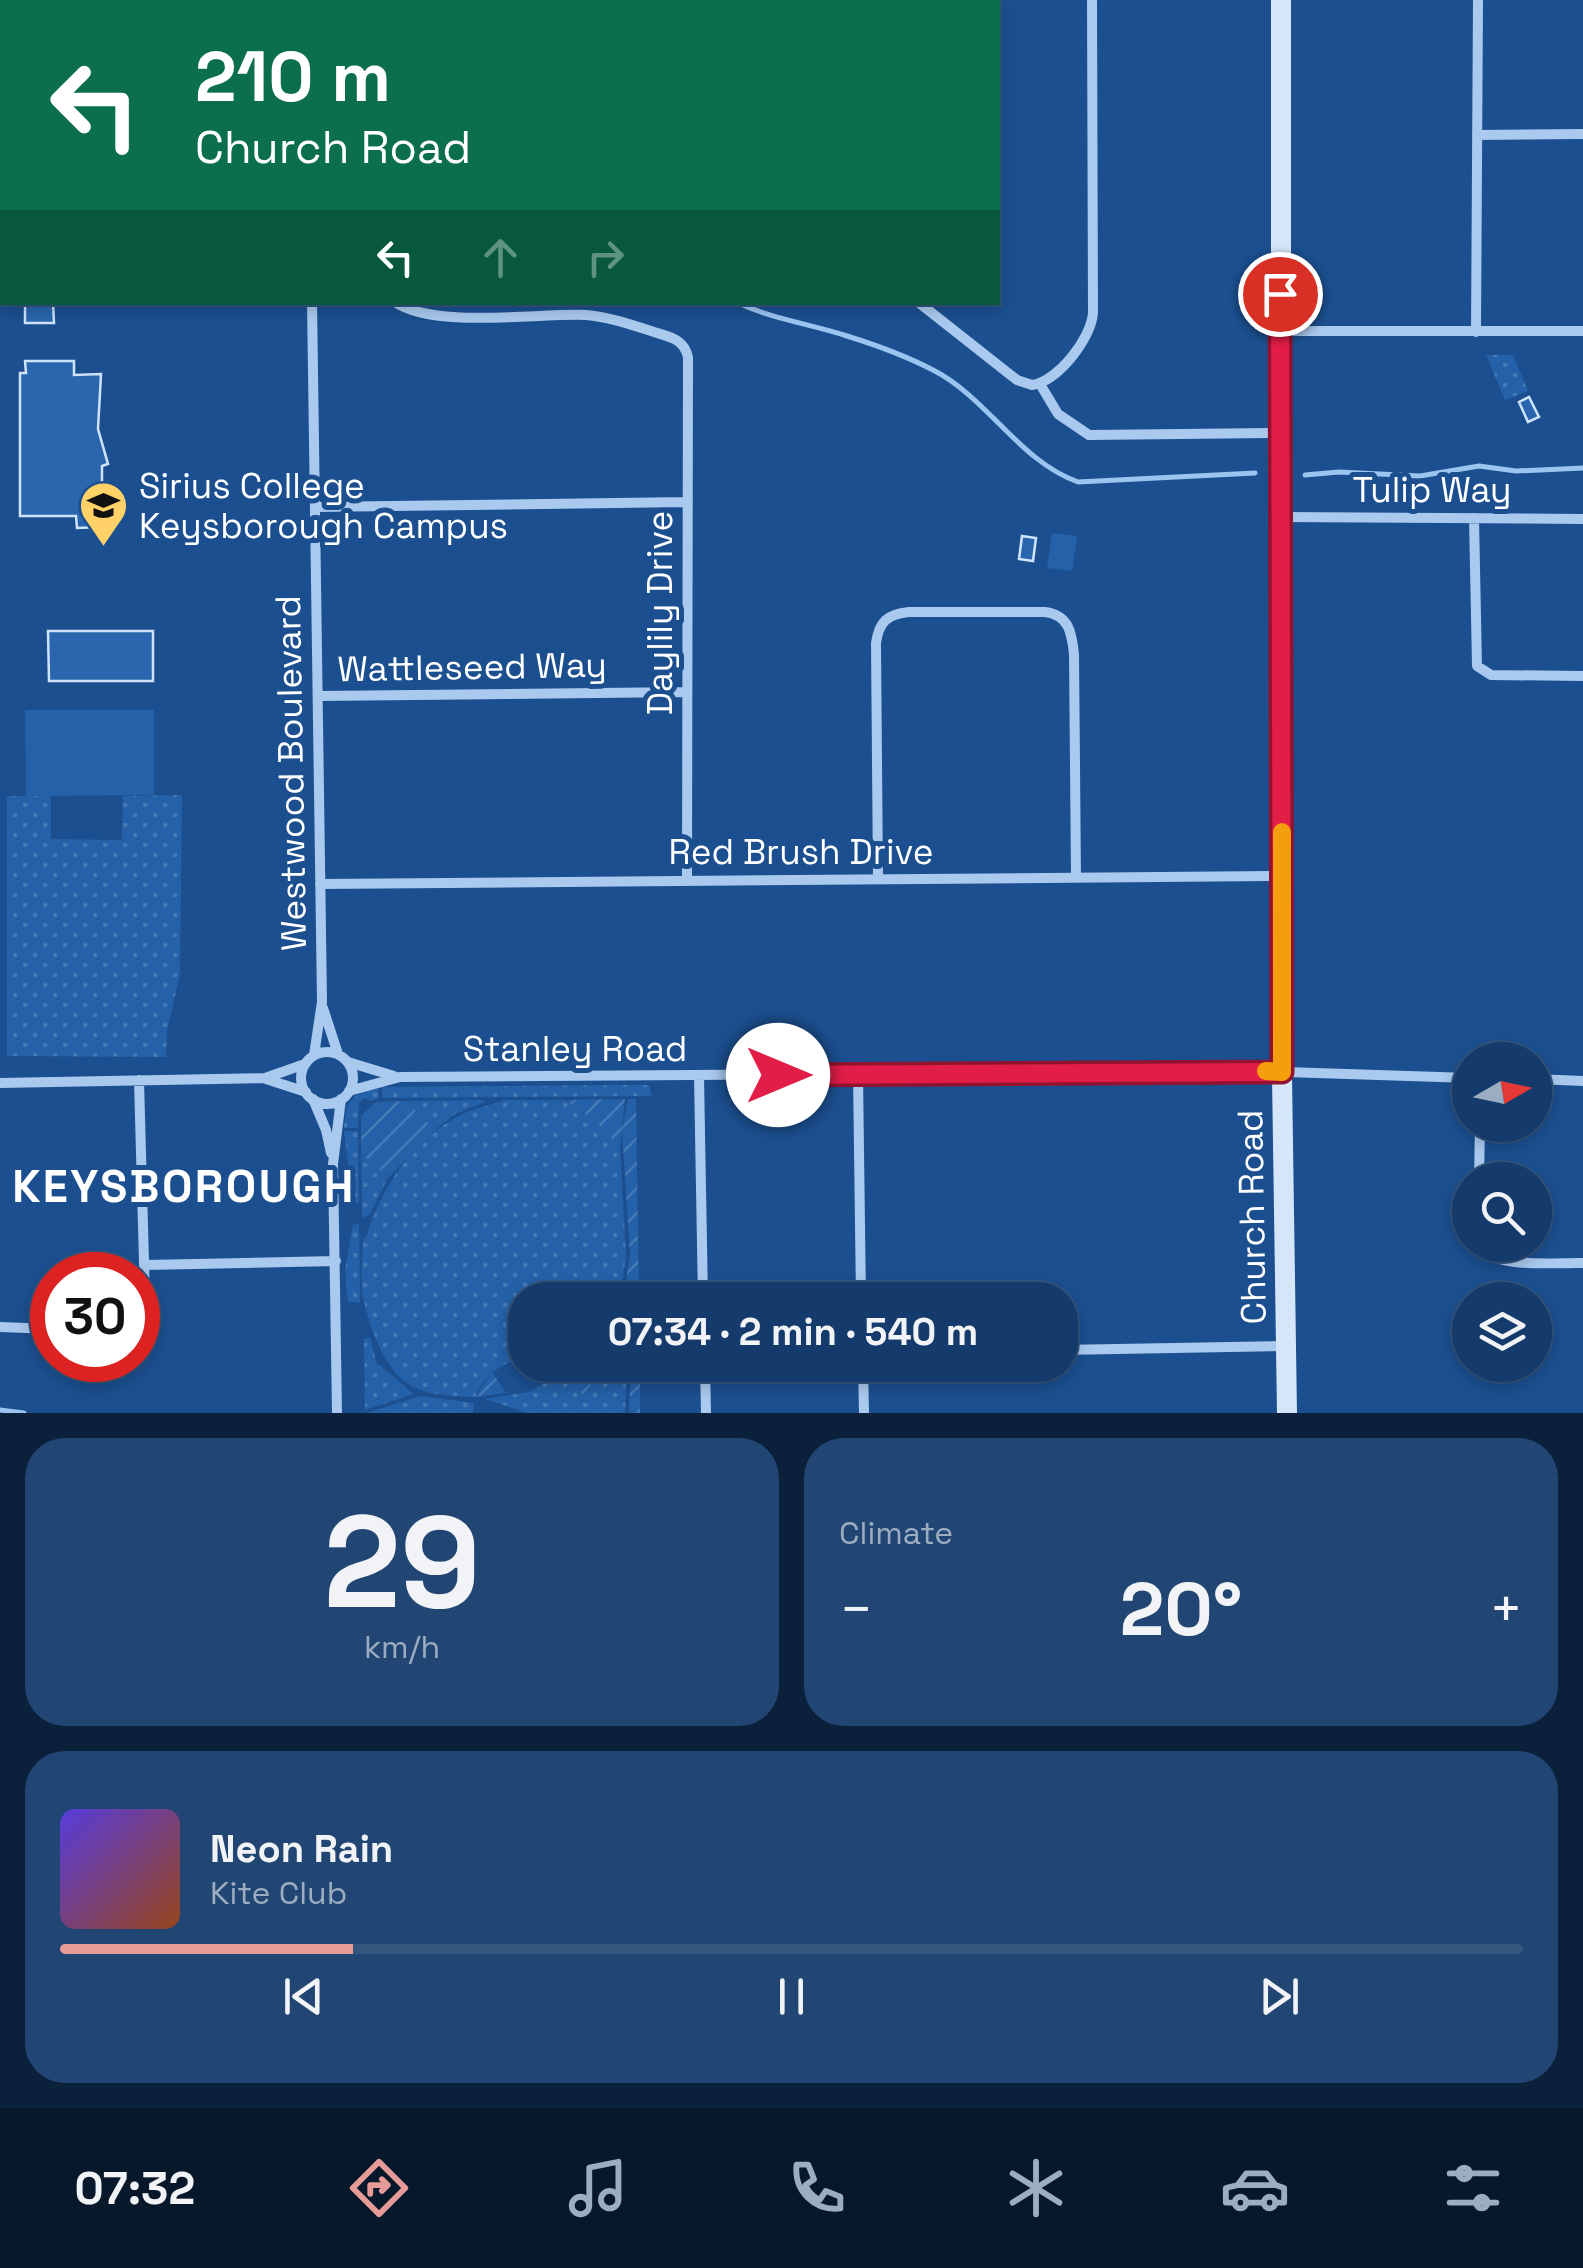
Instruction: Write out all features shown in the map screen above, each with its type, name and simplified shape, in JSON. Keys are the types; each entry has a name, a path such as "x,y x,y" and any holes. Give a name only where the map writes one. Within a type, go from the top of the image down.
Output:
{"main road":[{"name":"Church Road","path":"1281,0 1282,1072 1287,1413"}],"street":[{"path":"922,305 1017,380 1032,385 1052,376 1086,338 1092,322 1092,0"},
{"path":"1476,332 1478,0"},
{"path":"1477,134 1583,134"},
{"name":"Westwood Boulevard","path":"309,1060 322,1002 312,305"},
{"name":"Daylily Drive","path":"399,305 434,316 598,316 673,338 685,347 687,880"},
{"path":"1280,331 1583,331"},
{"path":"1040,384 1058,414 1088,435 1280,432"},
{"path":"315,507 688,502"},
{"name":"Tulip Way","path":"1281,517 1583,519"},
{"path":"1474,518 1477,666 1490,675 1583,676"},
{"path":"878,878 876,644 881,623 887,616 909,612 1045,612 1060,615 1069,626 1074,655 1076,877"},
{"name":"Wattleseed Way","path":"318,696 687,692"},
{"name":"Red Brush Drive","path":"320,884 1282,876"},
{"name":"Westwood Boulevard","path":"322,1002 343,1058"},
{"path":"0,1083 265,1078 322,1052 343,1058 353,1076 333,1164"},
{"name":"Stanley Road","path":"343,1058 400,1078"},
{"path":"309,1060 301,1078 326,1130 333,1164 338,1413"},
{"name":"Stanley Road","path":"346,1095 400,1078 1282,1072 1452,1077"},
{"path":"858,1075 862,1282"},
{"path":"699,1076 704,1282"},
{"path":"265,1078 327,1104 346,1095"},
{"path":"139,1080 144,1252"},
{"path":"1552,1080 1583,1081"},
{"path":"160,1265 336,1262"},
{"path":"1540,1262 1583,1263"},
{"path":"0,1328 30,1328"},
{"path":"1078,1350 1287,1346"},
{"path":"705,1382 706,1413"},
{"path":"863,1382 864,1413"}],"shaded area":[{"path":"1486,355 1513,355 1528,391 1505,400"},
{"path":"1052,533 1077,536 1072,571 1047,568"},
{"path":"25,710 154,710 154,795 26,796"},
{"path":"182,795 180,974 167,1031 166,1057 7,1056 7,796 51,796 51,839 122,840 123,796"},
{"path":"649,1085 652,1096 382,1098 382,1087"},
{"path":"378,1087 379,1098 359,1102 358,1128 344,1128 346,1110 352,1100"},
{"path":"625,1099 620,1148 594,1120 565,1100"},
{"path":"628,1099 636,1099 639,1282 626,1282 630,1254 622,1131"},
{"path":"503,1100 565,1100 594,1120 620,1148 626,1255 622,1282 508,1282 508,1363 484,1382 475,1397 420,1390 398,1375 376,1340 361,1279 363,1239 389,1184 427,1138 464,1113"},
{"path":"406,1101 485,1102 455,1114 435,1130"},
{"path":"406,1101 435,1130 388,1178 361,1153 361,1116 376,1102"},
{"path":"344,1131 358,1131 359,1203 353,1203"},
{"path":"361,1153 388,1178 370,1214 362,1218"},
{"path":"359,1224 360,1302 348,1302 345,1270 353,1225"},
{"path":"370,1338 377,1364 414,1394 365,1410 364,1339"},
{"path":"492,1372 506,1393 475,1397"},
{"path":"547,1382 575,1382 587,1401 591,1382 626,1382 625,1413 527,1413 485,1399 529,1392"},
{"path":"575,1382 591,1382 587,1403"},
{"path":"630,1382 640,1382 640,1413 629,1413"},
{"path":"420,1396 474,1403 473,1413 367,1413"}],"building":[{"path":"25,305 53,305 54,323 25,323"},
{"path":"25,361 74,361 74,375 101,374 98,429 108,464 102,466 102,527 77,528 76,516 20,516 20,373 26,373"},
{"path":"1529,397 1539,417 1528,422 1519,402"},
{"path":"1022,536 1036,538 1033,561 1019,559"},
{"path":"48,631 153,631 153,681 49,681"}],"waterway":[{"path":"743,305 869,343 933,370 971,396 1038,460 1078,482 1255,473"},
{"path":"1305,475 1339,472 1420,476 1479,466 1516,471 1583,468"},
{"path":"0,1410 24,1413"}],"slow traffic":[{"path":"1266,1071 1282,1072 1282,832"}],"place":[{"name":"Sirius College Keysborough Campus","path":"104,548"}],"district":[{"name":"KEYSBOROUGH","path":"184,1186"}],"route":[{"path":"778,1075 1282,1072 1280,294"}]}
